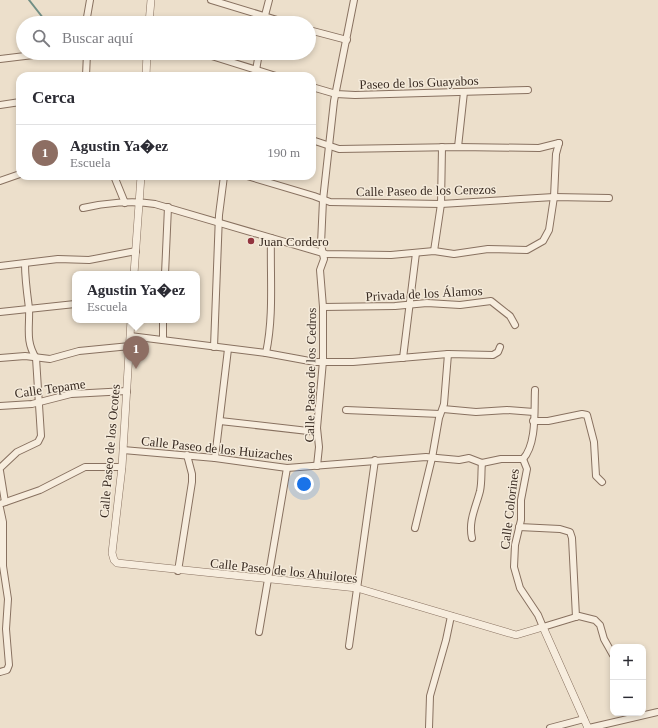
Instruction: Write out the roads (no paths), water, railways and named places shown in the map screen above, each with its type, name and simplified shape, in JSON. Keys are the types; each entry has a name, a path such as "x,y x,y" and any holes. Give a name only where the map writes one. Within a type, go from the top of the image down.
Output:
{"street":[{"path":"87,16 90,0"},
{"path":"149,16 150,0"},
{"path":"211,0 253,16"},
{"path":"265,16 269,0"},
{"name":"Calle Paseo de los Cedros","path":"317,466 319,447 317,432 323,361 323,307 320,270 324,259 321,244 323,200 336,94 354,0"},
{"path":"316,32 347,40"},
{"path":"0,59 16,57"},
{"path":"86,72 87,60"},
{"path":"146,72 147,60"},
{"path":"221,60 253,72"},
{"path":"256,72 258,60"},
{"name":"Paseo de los Guayabos","path":"316,88 336,94 355,95 528,90"},
{"path":"458,146 464,92"},
{"path":"0,105 16,103"},
{"path":"83,208 100,204 139,202 168,207 323,253 371,256 434,251 454,254 488,249 519,251 533,248 546,236 554,197 556,154 560,143 540,148 458,146 339,149 316,141"},
{"path":"434,251 441,204 442,147"},
{"path":"0,180 16,175"},
{"path":"116,180 125,203"},
{"path":"134,271 141,180"},
{"path":"214,347 219,222 224,180"},
{"name":"Calle Paseo de los Cerezos","path":"260,180 332,202 441,204 554,197 609,198"},
{"path":"165,271 168,207"},
{"path":"266,353 271,324 271,238"},
{"path":"0,266 58,259 89,260 136,251"},
{"path":"403,358 411,304 416,253"},
{"path":"25,264 25,282 29,309 29,345 36,358 41,436 38,442 14,455 0,470 2,503 40,490 85,468 122,466"},
{"name":"Privada de los Álamos","path":"323,307 411,304 464,305 491,301 510,316 516,325"},
{"path":"0,312 72,304"},
{"name":"Calle Paseo de los Ocotes","path":"114,560 112,552 122,466 131,323"},
{"path":"163,323 163,340"},
{"path":"130,336 266,353 288,358 353,362 448,354 495,355 500,347"},
{"path":"0,358 25,356 50,359 79,351 130,346"},
{"path":"215,458 228,349"},
{"path":"415,528 432,458 441,411 448,354"},
{"name":"Calle Colorines","path":"535,390 531,447 523,459 527,469 521,500 521,520 518,527 514,551 516,578 520,588 538,615 543,628"},
{"name":"Calle Tepame","path":"0,406 39,403 71,394 127,391"},
{"path":"346,410 476,412 507,410 534,412"},
{"path":"533,420 548,421 585,414 591,426 596,476 602,482"},
{"path":"220,421 317,432"},
{"name":"Calle Paseo de los Huizaches","path":"123,450 215,458 287,468 375,460 432,458 459,460 470,458 482,462 501,459 523,459"},
{"path":"178,571 192,482 191,469 187,455"},
{"path":"349,646 375,460"},
{"path":"472,538 470,531 471,516 479,494 482,462"},
{"path":"259,632 287,468"},
{"path":"0,508 3,522 2,558 8,599 3,630 8,668 5,672 0,672"},
{"path":"518,527 560,528 570,532 572,538 576,617"},
{"name":"Calle Paseo de los Ahuilotes","path":"114,560 120,565 356,588 516,635 543,628"},
{"path":"429,728 431,693 451,616"},
{"path":"610,650 604,639 598,621 589,617 576,617 543,628 589,728 634,716"},
{"path":"646,714 658,712"},
{"path":"550,728 584,719"}],"waterway":[{"path":"29,0 42,16"}],"place":[{"name":"Juan Cordero","path":"251,241"},
{"name":"Agustin Ya�ez","path":"136,369"}]}
